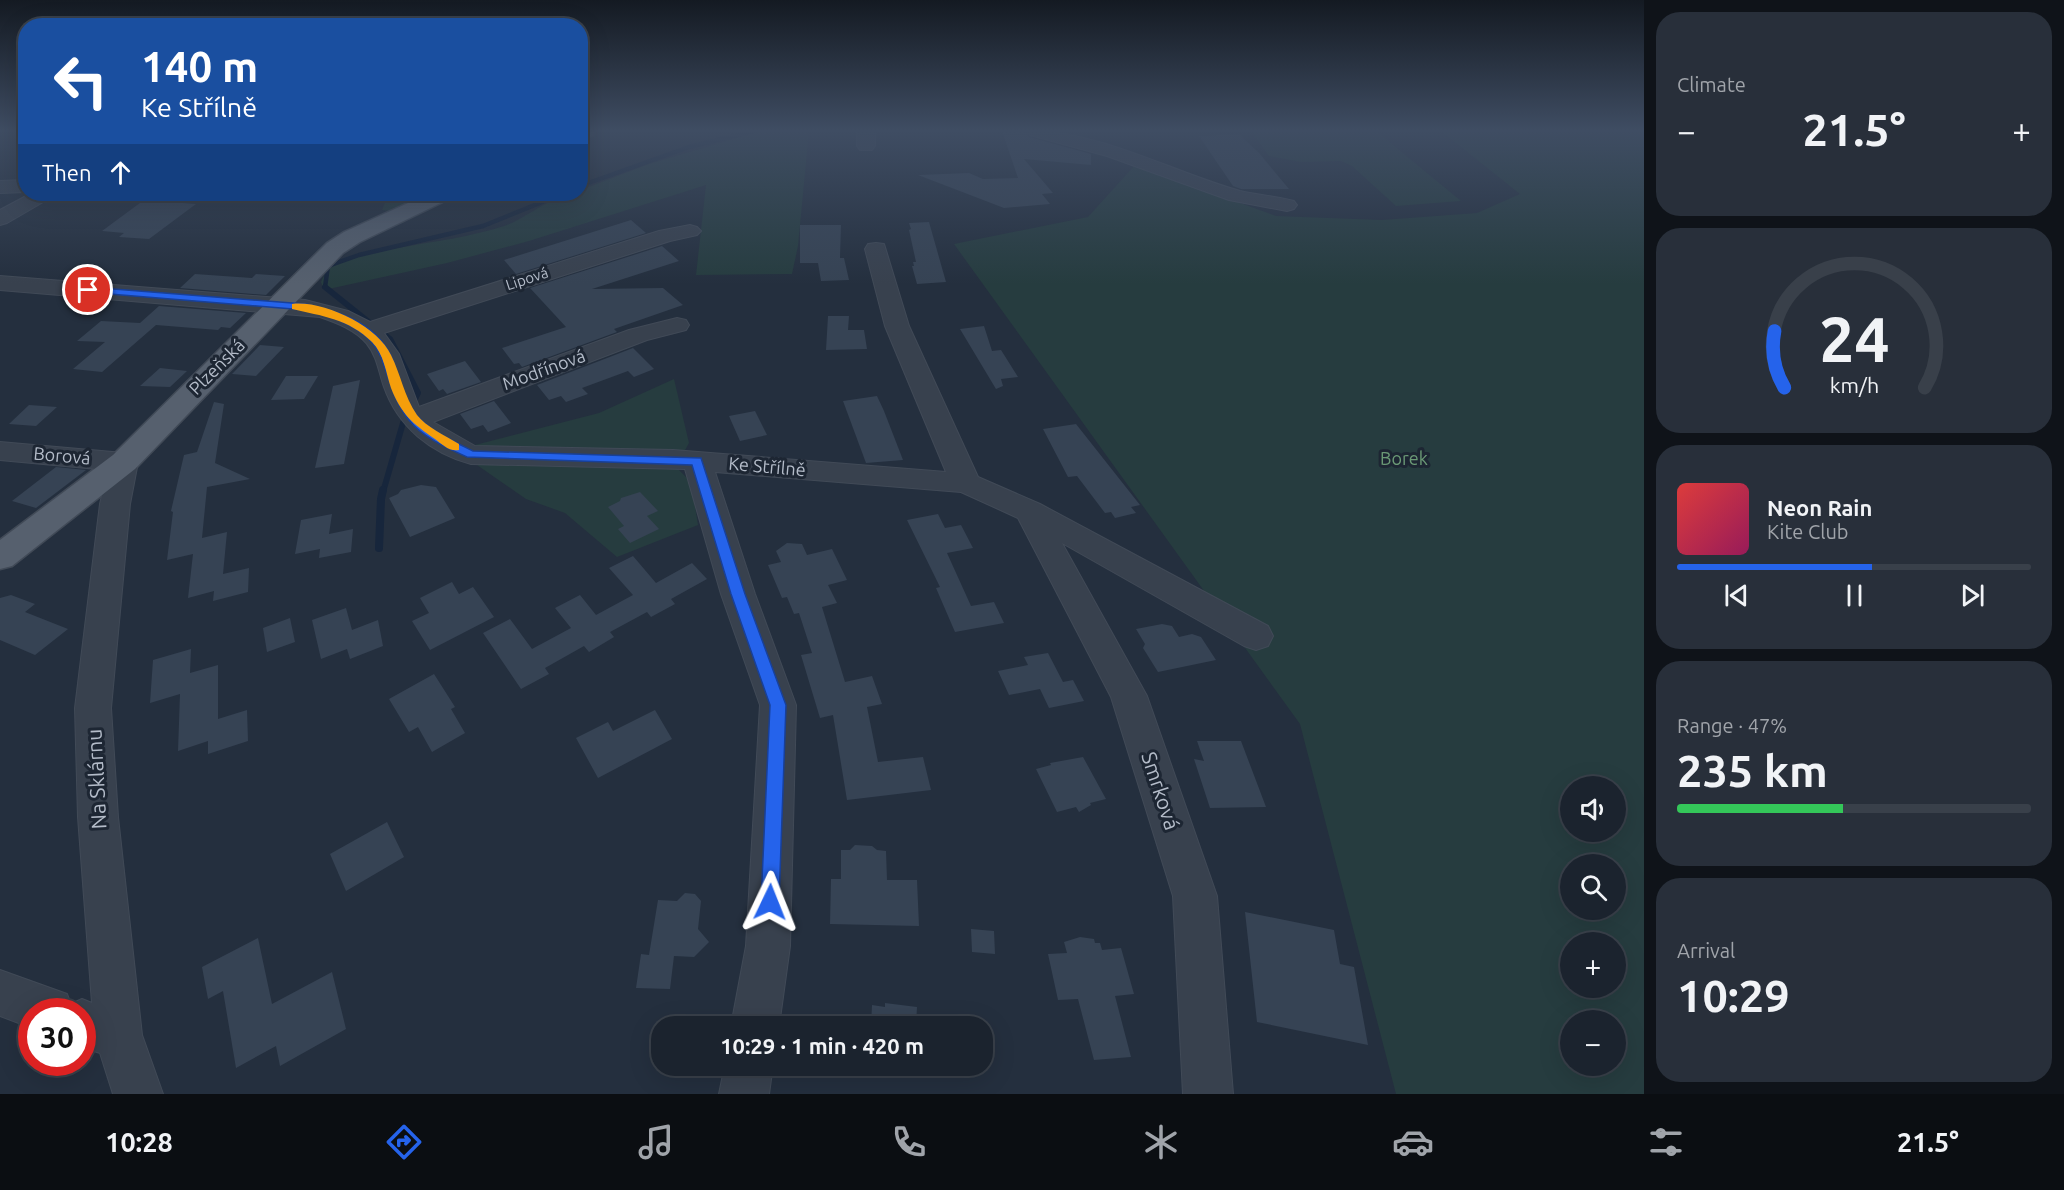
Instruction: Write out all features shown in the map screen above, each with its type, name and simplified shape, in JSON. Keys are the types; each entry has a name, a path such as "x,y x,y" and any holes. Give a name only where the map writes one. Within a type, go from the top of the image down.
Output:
{"main road":[{"name":"Plzeňská","path":"0,557 123,462 278,305 343,243 430,201"}],"street":[{"path":"1197,182 1236,196 1287,205"},
{"path":"0,188 18,187"},
{"path":"0,219 31,201"},
{"name":"Lipová","path":"366,331 666,235 690,231"},
{"path":"876,249 897,326 966,483"},
{"name":"Ke Střílně","path":"0,283 328,311 366,331 378,341 386,354 398,390 414,419 445,442 471,455 697,461 966,483 1029,512 1256,636"},
{"name":"Modřínová","path":"414,419 638,335 676,325"},
{"name":"Borová","path":"0,451 123,462"},
{"path":"697,461 738,594 778,705 768,946 757,1016"},
{"name":"Na Sklárnu","path":"123,462 115,504 93,708 98,817 100,1029 138,1094"},
{"name":"Smrková","path":"1029,512 1129,696 1195,896 1208,1094"},
{"path":"0,993 18,999"},
{"path":"744,1094 747,1076"}],"green space":[{"path":"602,182 804,182 798,246 792,274 696,275 706,185 529,241 447,263 324,290 321,282 328,270 353,259 501,227 552,201 588,201 588,187"},
{"name":"Borek","path":"1120,182 1182,182 1276,216 1382,220 1477,213 1520,194 1505,182 1644,182 1644,1094 1396,1094 1300,724 954,244 1088,217"},
{"path":"1370,182 1438,182 1461,201 1396,206"},
{"path":"386,201 418,201 395,210 382,210"},
{"path":"674,379 689,443 676,467 691,482 698,525 617,557 565,513 526,499 477,465 475,445 599,413"}],"building":[{"path":"936,182 1044,182 1053,193 1042,194 1050,204 1004,208"},
{"path":"1230,182 1283,182 1289,189 1241,189 1233,186"},
{"path":"143,201 196,204 149,239 119,237 124,233 102,231"},
{"path":"631,220 646,233 516,274 504,260"},
{"path":"929,222 946,282 917,284 912,266 914,266 913,262 916,262 909,223"},
{"path":"800,225 841,225 840,258 844,258 849,280 821,281 818,263 800,263"},
{"path":"662,246 679,261 592,289 663,288 683,305 614,329 617,332 522,367 519,363 514,364 502,348 566,327 530,288"},
{"path":"195,274 252,278 256,274 285,276 266,295 180,288"},
{"path":"159,306 246,313 230,328 221,327 218,330 156,325 102,372 73,369 105,342 77,341 101,321 140,323"},
{"path":"828,316 849,316 848,330 864,330 867,349 826,350"},
{"path":"984,326 992,351 1001,350 1018,377 1001,379 1003,386 996,389 960,329"},
{"path":"260,345 284,347 256,376 232,374"},
{"path":"633,348 654,369 634,377 628,371 582,388 588,394 566,402 561,396 549,400 537,385"},
{"path":"465,361 481,382 447,394 443,389 439,391 427,374"},
{"path":"160,368 187,371 170,387 140,386"},
{"path":"286,376 318,376 304,399 271,400"},
{"path":"360,380 344,464 315,468 333,386"},
{"path":"877,396 903,460 866,463 843,401"},
{"path":"494,401 511,423 488,432 483,425 471,429 460,414"},
{"path":"214,402 224,404 215,463 250,479 207,487 202,538 227,532 223,574 249,568 248,592 213,601 214,591 188,598 193,554 167,560 173,512 171,511 184,455 197,452"},
{"path":"29,405 57,407 36,426 9,424"},
{"path":"755,411 767,435 740,441 729,416"},
{"path":"1076,424 1140,505 1131,507 1136,513 1115,518 1111,512 1105,513 1077,476 1068,477 1043,429"},
{"path":"56,467 86,470 36,508 12,501"},
{"path":"421,485 436,487 455,518 410,537 389,498 401,490"},
{"path":"640,492 658,511 647,516 659,529 630,543 618,529 624,526 608,507 620,501 621,498"},
{"path":"332,514 329,534 353,529 351,552 319,558 320,549 295,554 301,520"},
{"path":"938,514 945,528 961,525 973,548 947,553 971,606 994,602 1004,623 955,632 936,588 940,587 907,520"},
{"path":"787,543 802,544 807,555 832,549 847,580 828,585 837,603 822,607 845,682 872,676 882,704 867,707 878,762 923,757 931,790 847,800 833,715 820,718 801,655 812,653 799,613 794,614 787,597 782,598 768,565 781,562 776,551"},
{"path":"633,556 656,583 692,563 707,579 671,599 675,604 651,617 647,612 610,632 614,637 589,652 584,646 545,668 549,674 521,689 483,633 510,619 532,649 571,628 555,608 580,595 596,615 633,595 609,568"},
{"path":"452,582 459,594 473,587 494,617 430,650 412,621 429,613 420,598"},
{"path":"11,595 35,604 25,612 68,629 35,655 0,640 0,598"},
{"path":"346,608 352,630 378,620 383,646 350,659 347,649 321,659 312,620"},
{"path":"290,618 295,642 267,652 263,628"},
{"path":"1162,624 1172,626 1179,637 1192,634 1201,637 1216,660 1158,672 1143,648 1145,644 1136,629"},
{"path":"191,649 190,673 218,665 218,719 247,710 248,741 208,754 208,741 178,751 180,694 150,703 153,660"},
{"path":"1048,653 1063,682 1073,680 1084,701 1049,708 1040,689 1009,695 998,671 1028,665 1024,657"},
{"path":"434,674 455,707 451,709 465,733 432,752 418,727 409,732 389,699"},
{"path":"655,710 672,739 598,778 576,738 608,722 613,731"},
{"path":"1197,741 1241,741 1266,807 1210,808 1194,759 1204,761"},
{"path":"1083,757 1106,799 1090,803 1091,805 1079,812 1076,807 1057,812 1036,769 1051,765 1050,763"},
{"path":"387,822 404,857 346,891 330,854"},
{"path":"855,845 872,846 877,850 886,851 887,880 917,880 919,926 830,924 831,879 841,879 841,850 850,850"},
{"path":"685,893 695,894 701,901 698,929 709,942 694,957 674,956 670,989 636,988 641,954 649,955 658,900 677,901"},
{"path":"1245,912 1334,930 1340,964 1354,967 1368,1045 1257,1022"},
{"path":"971,929 994,931 995,954 972,952"},
{"path":"1080,937 1094,939 1095,943 1100,943 1102,950 1121,948 1134,994 1115,996 1131,1057 1094,1060 1078,999 1058,1000 1048,954 1067,953 1064,942"},
{"path":"258,938 272,1004 332,972 346,1029 280,1066 276,1046 236,1068 223,991 208,999 202,967"},
{"path":"885,1003 917,1007 917,1016 871,1016 872,1005 885,1007"}],"waterway":[{"path":"325,287 328,266 359,255 483,226 545,201"},
{"path":"325,287 390,339 418,393 403,423 383,492"},
{"path":"379,548 383,490"}],"slow traffic":[{"path":"296,307 328,311 366,331 378,341 386,354 389,369 398,390 414,419 455,447"}],"route":[{"path":"88,290 305,307 335,314 366,331 378,341 386,354 389,369 398,390 414,419 445,442 471,455 697,461 738,594 778,705 770,902"}]}
